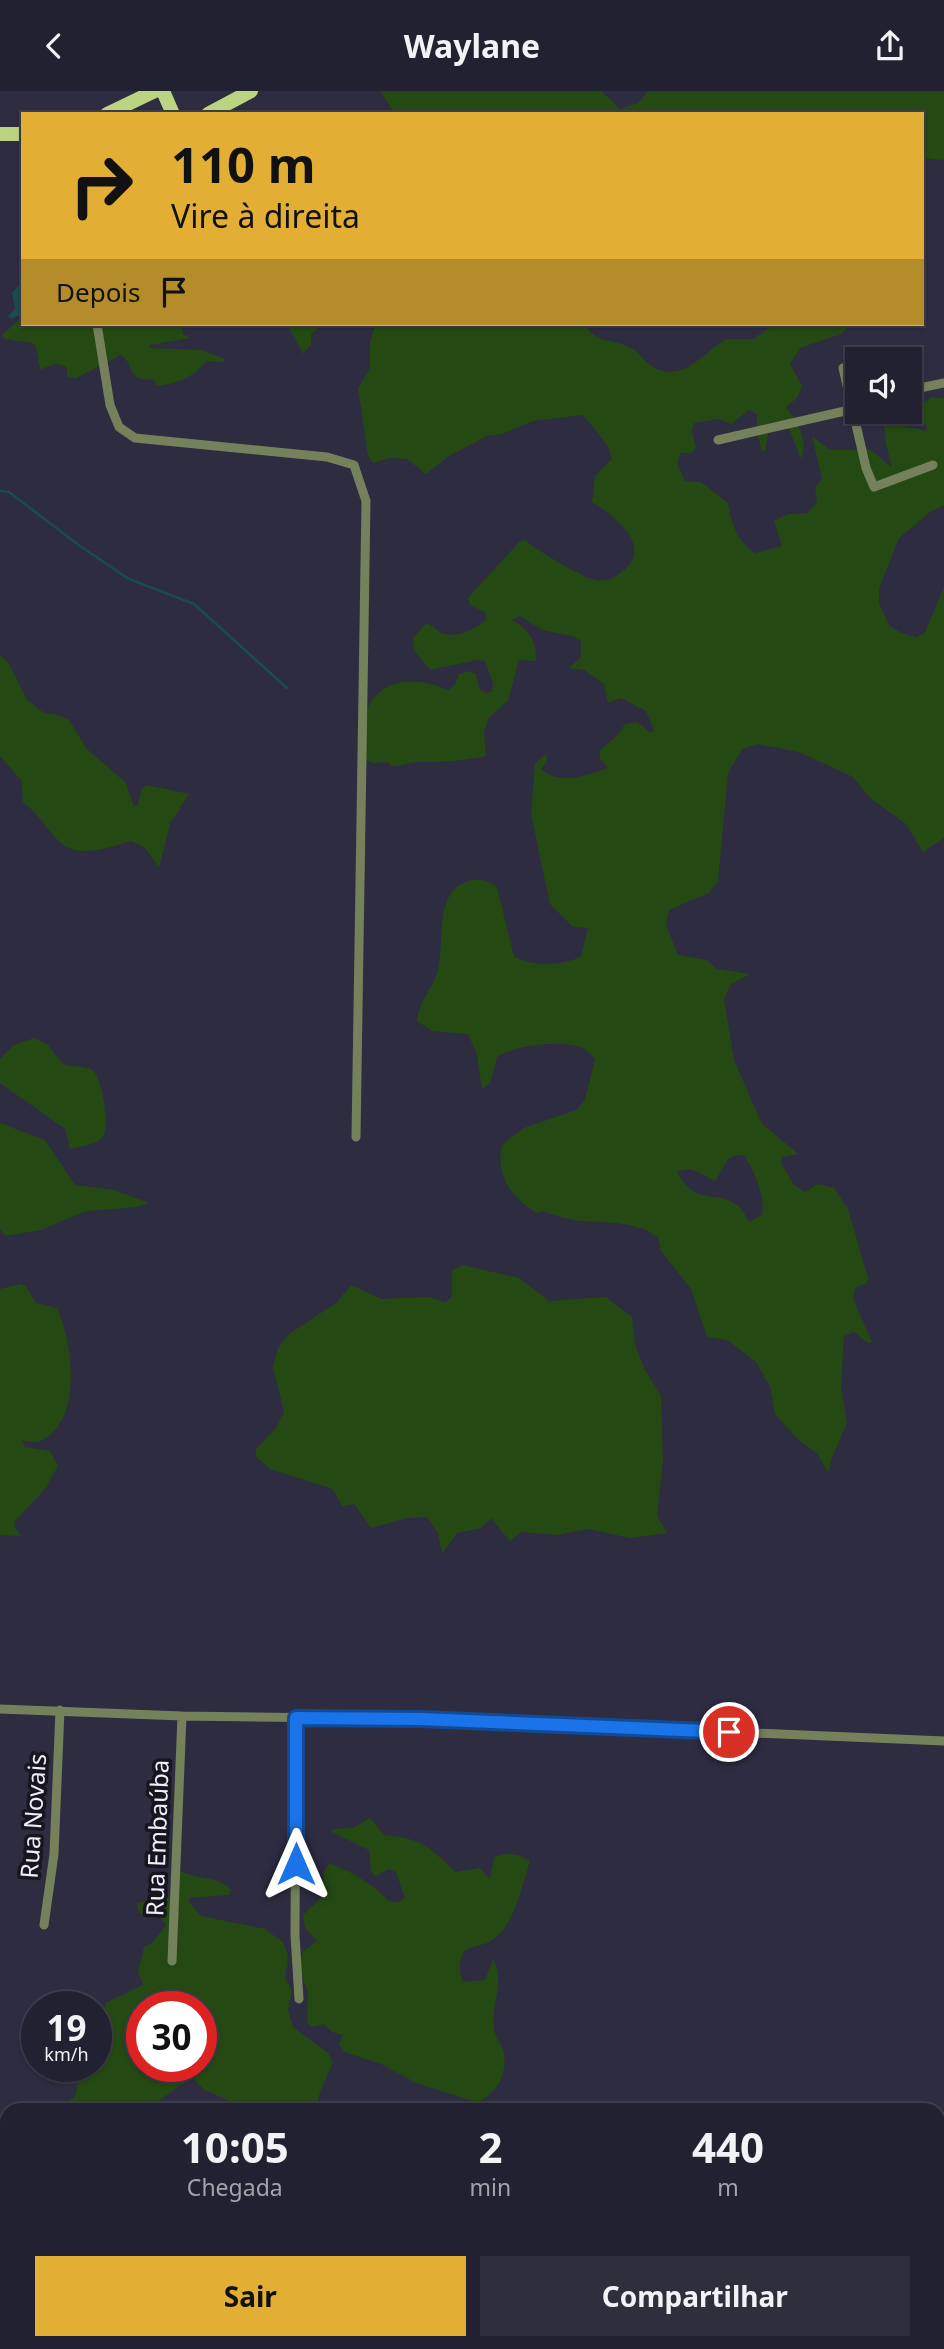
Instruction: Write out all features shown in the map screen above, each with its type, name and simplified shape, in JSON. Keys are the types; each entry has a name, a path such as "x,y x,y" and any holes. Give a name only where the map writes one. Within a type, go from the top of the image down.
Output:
{"main road":[{"path":"111,112 155,91"},
{"path":"163,91 172,112"},
{"path":"212,112 251,91"},
{"path":"0,134 21,134"}],"street":[{"path":"97,326 110,405 119,427 135,438 327,457 354,465 361,481 366,501 356,1136"},
{"path":"843,368 845,375"},
{"path":"922,388 944,383"},
{"path":"718,440 845,411"},
{"path":"858,424 874,487 933,465"},
{"path":"0,1709 182,1716 421,1719 944,1741"},
{"name":"Rua Novais","path":"44,1925 54,1854 60,1710"},
{"name":"Rua Embaúba","path":"172,1961 182,1716"},
{"path":"296,1718 295,1935 299,1999"}],"green space":[{"path":"381,91 601,91 620,109 638,103 648,91 944,91 944,160 924,158 924,112 393,112"},
{"path":"21,318 21,326 182,326 183,334 190,338 150,345 150,348 202,350 225,359 222,362 207,361 185,379 157,386 154,380 138,378 121,355 76,378 67,377 67,368 57,364 41,370 33,343 4,339 2,335"},
{"path":"288,326 321,326 311,334 311,345 303,354"},
{"path":"374,326 586,326 600,338 631,348 651,366 673,372 692,365 726,339 753,339 772,326 850,326 841,334 800,348 790,364 802,386 797,398 786,407 803,437 801,459 789,429 782,423 770,425 765,451 762,451 757,433 757,414 749,410 731,424 719,419 694,423 692,432 696,448 691,453 680,453 677,464 685,481 701,482 728,503 736,531 743,543 755,553 782,546 774,521 788,514 807,513 817,502 815,487 822,479 812,436 830,450 869,449 892,467 884,424 927,431 927,426 922,423 922,404 932,397 944,398 944,505 930,512 899,538 879,588 879,603 889,625 901,633 917,637 925,632 944,587 944,838 923,852 906,824 870,798 853,777 799,752 757,744 742,749 728,773 718,881 709,893 669,910 666,925 678,955 707,960 717,969 750,974 730,985 724,999 734,1060 762,1124 799,1154 782,1157 781,1162 793,1184 805,1192 818,1184 834,1188 848,1209 868,1278 867,1283 855,1288 853,1299 872,1342 868,1343 854,1332 844,1336 841,1387 847,1423 831,1460 829,1474 817,1453 799,1441 775,1414 770,1386 755,1361 727,1340 707,1337 691,1289 661,1251 658,1237 638,1227 618,1223 574,1220 542,1211 538,1214 520,1201 508,1185 501,1167 502,1145 524,1128 576,1110 585,1100 595,1059 591,1054 583,1048 564,1044 515,1049 497,1057 490,1083 482,1089 477,1055 468,1034 432,1031 417,1021 420,1008 438,970 445,908 456,888 466,882 482,880 497,887 514,957 548,964 581,957 588,928 573,927 550,904 531,814 535,763 546,754 547,761 541,769 548,774 572,778 590,774 606,769 607,766 600,759 600,750 616,737 625,724 637,722 651,733 654,730 646,711 621,698 608,703 604,684 584,670 569,668 581,657 581,641 572,636 542,630 520,616 511,620 531,636 536,661 519,660 508,701 489,717 484,732 486,756 395,766 388,762 373,763 364,759 364,719 379,692 392,685 427,683 448,690 455,685 459,674 469,671 476,674 479,689 487,693 492,691 493,683 485,661 477,660 430,670 414,650 413,638 426,623 442,633 453,635 466,632 482,623 486,619 486,613 470,605 468,598 519,542 525,540 571,569 600,580 616,576 631,562 633,542 628,533 611,515 592,502 595,476 612,459 608,446 583,415 533,421 502,434 487,436 449,456 426,474 407,459 390,458 373,463 368,456 358,388 370,369 370,343","holes":["737,1155 744,1156 755,1176 763,1208 762,1215 749,1222 733,1202 694,1192 677,1171 691,1169 715,1181 728,1159"]},
{"path":"0,654 9,664 27,700 44,713 59,715 69,720 87,749 126,783 134,807 138,805 141,790 146,785 189,794 170,824 159,868 145,848 131,841 86,851 68,848 23,803 22,781 0,756"},
{"path":"34,1038 47,1044 63,1064 88,1068 95,1073 102,1090 106,1124 105,1132 99,1140 70,1149 65,1129 0,1083 0,1059 14,1045"},
{"path":"0,1123 45,1140 75,1185 114,1190 149,1203 138,1207 86,1211 41,1230 5,1236 0,1229"},
{"path":"462,1265 519,1278 549,1301 606,1297 632,1317 635,1344 645,1370 661,1396 663,1461 657,1515 667,1533 630,1538 588,1529 556,1535 521,1532 510,1541 491,1518 482,1528 457,1533 442,1554 438,1533 427,1517 407,1518 371,1528 354,1504 342,1506 333,1489 270,1469 256,1457 256,1449 276,1428 284,1412 273,1367 278,1348 289,1334 336,1303 351,1285 382,1299 428,1297 446,1302 452,1296 452,1271"},
{"path":"20,1284 26,1286 36,1303 57,1308 67,1340 71,1379 64,1416 55,1430 39,1441 22,1441 25,1447 50,1451 58,1466 45,1489 15,1521 14,1526 21,1536 0,1535 0,1289"},
{"path":"370,1818 384,1835 424,1845 456,1872 480,1868 490,1879 494,1857 512,1854 530,1861 506,1926 491,1941 467,1950 461,1958 463,1982 485,1980 493,1959 498,1976 493,2021 495,2033 503,2049 503,2074 490,2094 476,2102 416,2083 381,2064 344,2052 339,2044 342,2035 332,2032 324,2024 312,2027 307,2023 308,1992 299,1968 303,1951 317,1941 305,1928 303,1915 322,1897 324,1872 329,1863 361,1879 389,1901 399,1902 405,1898 396,1872 389,1869 375,1876 371,1871 369,1850 332,1832 333,1829 353,1828"},
{"path":"175,1866 188,1874 218,1881 231,1890 229,1895 190,1898 189,1902 201,1916 265,1929 283,1942 288,1955 285,1978 292,1990 288,2010 293,2027 328,2053 333,2062 318,2103 228,2103 228,2100 204,2090 197,2082 217,2082 217,1991 130,1991 143,1985 138,1972 144,1947 152,1943 166,1925 156,1911 147,1916 140,1914 137,1903 170,1897"},
{"path":"126,1993 126,2082 187,2082 154,2103 64,2103 75,2097 76,2082 112,2082 112,2000"}],"shaded area":[{"path":"21,283 21,315 11,319 8,316 15,309 12,293"}],"waterway":[{"path":"0,491 9,492 129,579 194,604 287,688"}],"route":[{"path":"296,1864 296,1718 421,1719 729,1732"}]}
